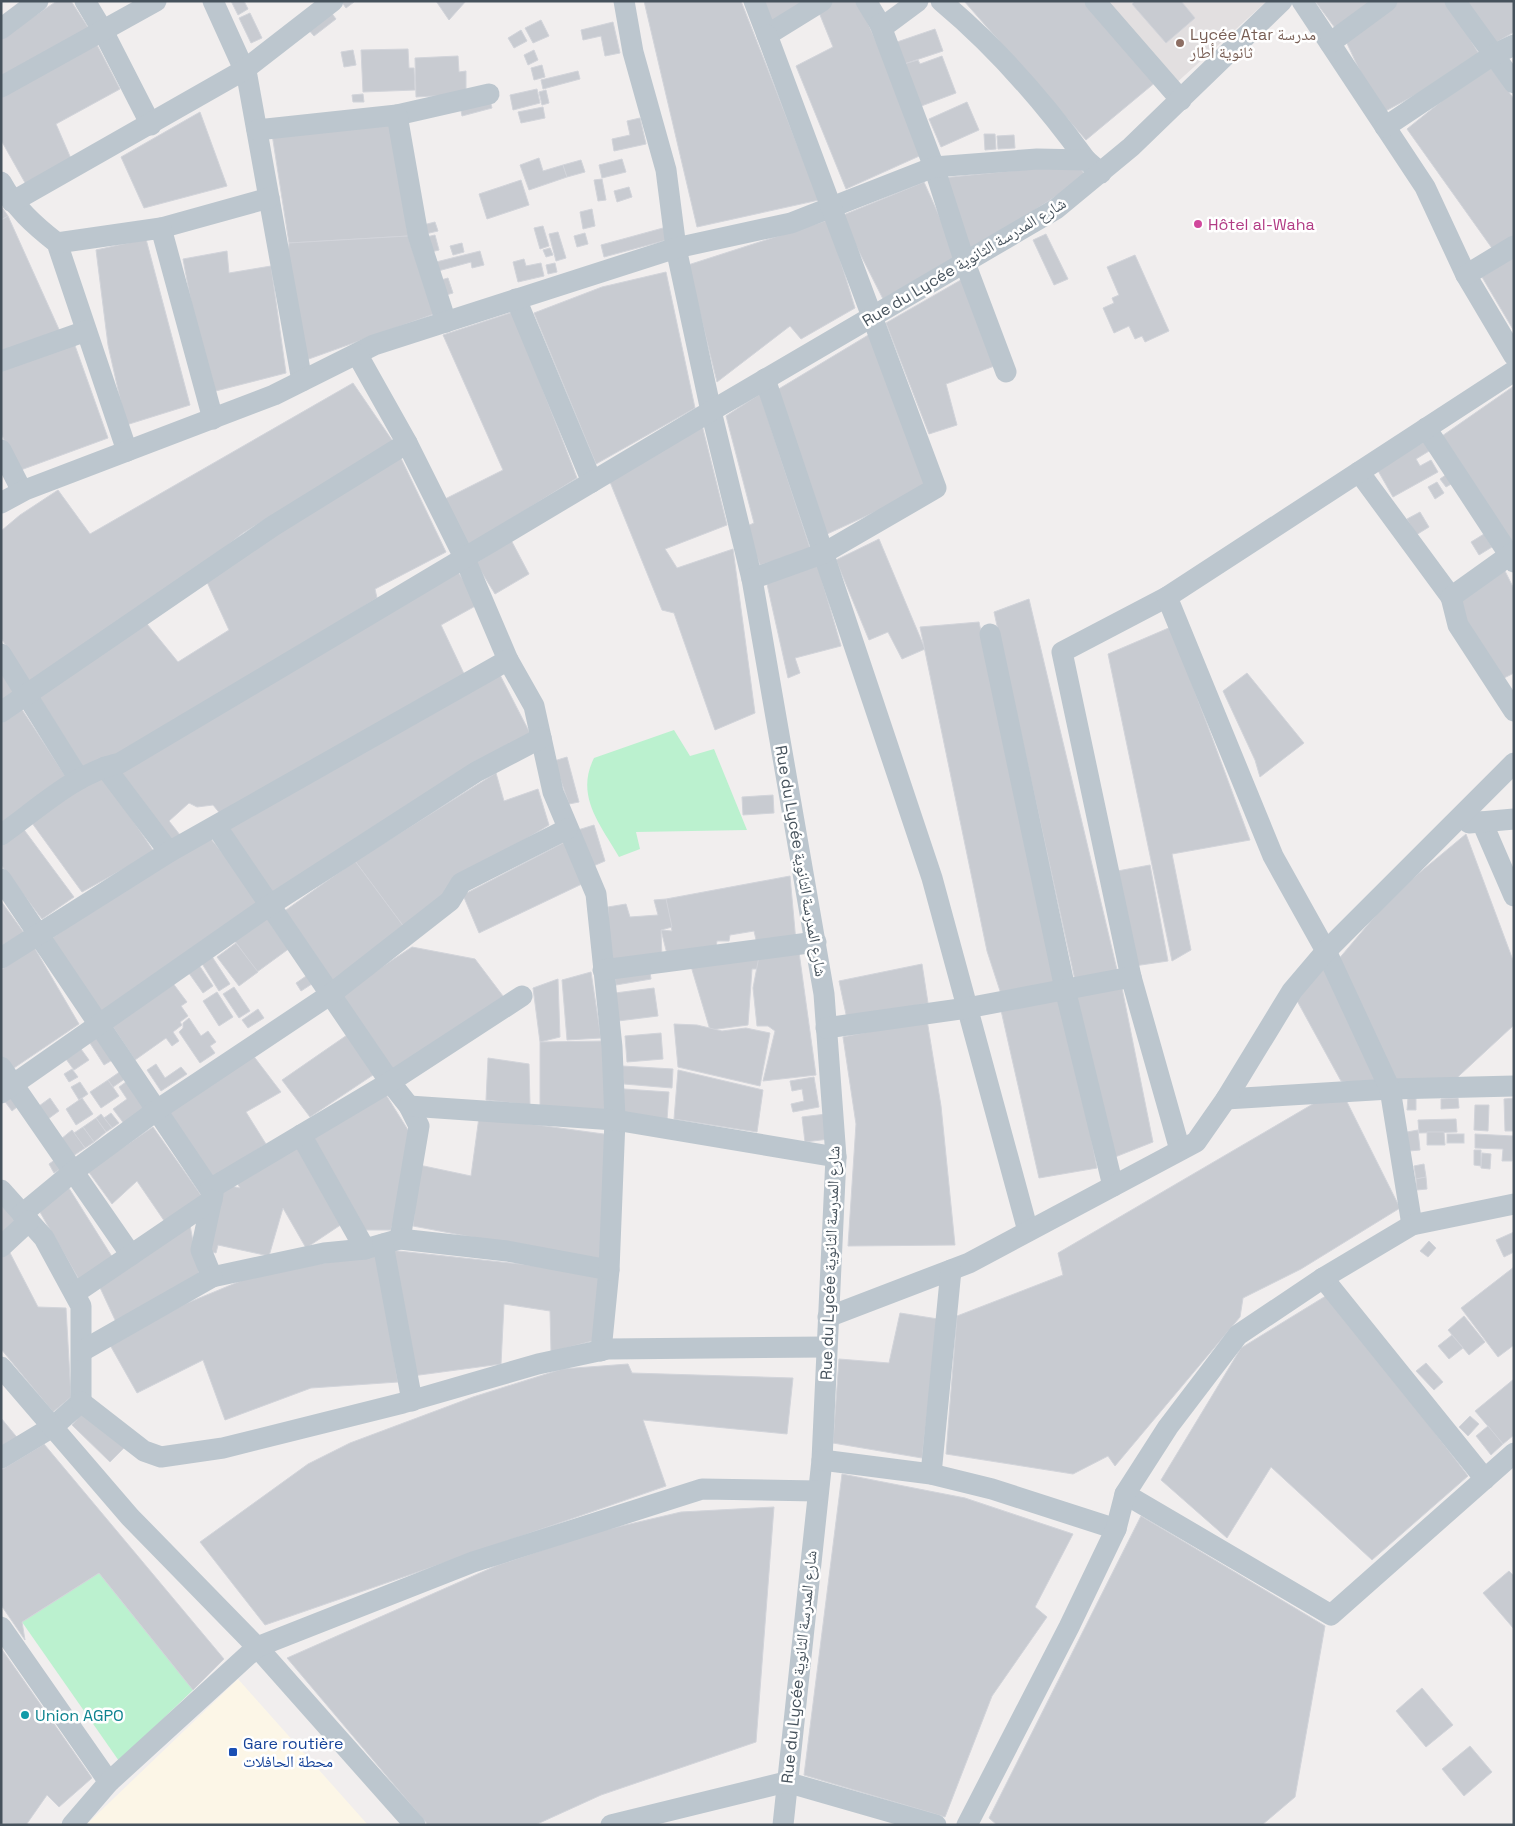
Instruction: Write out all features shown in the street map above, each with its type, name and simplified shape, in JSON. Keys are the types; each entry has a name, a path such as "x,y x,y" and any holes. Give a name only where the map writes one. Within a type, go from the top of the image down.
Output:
{"street":[{"path":"1,29 38,1"},
{"path":"85,1 103,30 151,124"},
{"path":"1,87 156,1"},
{"path":"214,1 244,70 257,130 302,382"},
{"path":"12,202 244,70 333,1"},
{"name":"Rue du Lycée شارع المدرسة الثانوية","path":"624,1 633,52 666,170 676,248 711,411 752,580 816,942 826,1028 836,1157 822,1460 817,1491 783,1825"},
{"path":"752,580 824,552 936,488 874,317 754,1"},
{"path":"767,35 822,1"},
{"path":"866,1 880,24 934,167 965,263 1006,372"},
{"path":"880,24 887,24 918,1"},
{"path":"941,1 966,22 1016,74 1058,121 1093,166"},
{"path":"1095,1 1181,100"},
{"name":"Rue du Lycée شارع المدرسة الثانوية","path":"711,411 1056,209 1093,166 1181,100 1282,1"},
{"path":"1302,1 1384,127 1426,187 1466,275 1514,356"},
{"path":"1330,43 1387,1"},
{"path":"1455,1 1514,83"},
{"path":"1384,127 1493,55 1514,44"},
{"path":"257,130 396,115 489,94"},
{"path":"396,115 418,235 446,322"},
{"path":"1,503 22,491 274,396 374,345 676,248 791,224 934,167 1037,160 1093,166"},
{"path":"1,182 12,202 34,225 57,243 127,451"},
{"path":"57,243 162,228 269,198"},
{"path":"162,228 212,419"},
{"path":"1466,275 1514,246"},
{"path":"516,299 592,482"},
{"path":"1,361 86,331"},
{"path":"356,354 407,443 465,559 508,660 534,706 553,792 567,830 596,894 602,970 612,1048 615,1120 609,1270 601,1351"},
{"path":"1180,1150 1131,977 1062,652 1167,597 1514,371"},
{"path":"765,379 932,878 1028,1232"},
{"path":"1,835 79,780 105,766 120,763 711,411"},
{"path":"1426,428 1512,556 1451,597"},
{"path":"1,712 273,526 407,443"},
{"path":"1,450 22,491"},
{"path":"1359,472 1451,597 1458,625 1514,711"},
{"path":"1167,597 1273,856 1326,951 1390,1089 1412,1225"},
{"path":"990,634 1065,990 1113,1186"},
{"path":"1,654 79,780"},
{"path":"1,958 169,852 508,660"},
{"path":"131,1255 74,1172 5,1081 101,1024 270,905 476,772 541,738"},
{"path":"828,1317 969,1263 1196,1142 1226,1099 1292,990 1326,951 1514,763"},
{"path":"105,766 169,852"},
{"path":"1452,825 1514,819"},
{"path":"1482,822 1514,896"},
{"path":"216,826 390,1082 409,1106 419,1126 383,1244"},
{"path":"1,1247 26,1218 74,1172 157,1110 331,994 450,901 461,883 567,830"},
{"path":"1,879 101,1024 211,1194 201,1250 212,1277"},
{"path":"602,970 816,942"},
{"path":"826,1028 968,1008 1131,977"},
{"path":"75,1293 131,1255 211,1194 301,1135 390,1082 522,996"},
{"path":"1226,1099 1390,1089 1514,1086"},
{"path":"409,1106 615,1120 836,1157"},
{"path":"301,1135 383,1244 412,1401"},
{"path":"1,1190 44,1238 82,1306 81,1402 54,1426 1,1458"},
{"path":"967,1825 1069,1627 1116,1529 1125,1494 1168,1427 1238,1335 1322,1278 1412,1225 1514,1204"},
{"path":"82,1351 212,1277 324,1253 383,1244 507,1251 609,1270"},
{"path":"931,1474 950,1270"},
{"path":"1322,1278 1485,1479"},
{"path":"81,1402 144,1451 161,1457 223,1448 412,1401 538,1364 601,1351 826,1347"},
{"path":"1,1367 54,1426 130,1517 257,1647 415,1825"},
{"path":"1125,1494 1331,1615 1514,1453"},
{"path":"822,1460 931,1474 992,1489 1116,1529"},
{"path":"72,1825 109,1782 257,1647 473,1562 702,1489 817,1491"},
{"path":"1,1627 109,1782"},
{"path":"611,1825 786,1782 936,1825"}],"shaded area":[{"name":"Lycée Atar مدرسة ثانوية أطار","path":"1103,1 1267,1 1174,85"},
{"name":"Gare routière محطة الحافلات","path":"238,1679 368,1825 86,1825"}],"green space":[{"path":"674,730 690,756 714,749 747,830 636,832 640,849 619,857 592,809 587,785 594,758"},
{"path":"99,1573 193,1690 119,1761 22,1622"}],"building":[{"path":"57,1 71,1 91,32 1,86 1,38"},
{"path":"231,1 244,1 248,9 238,15"},
{"path":"341,1 353,1 354,2 346,8"},
{"path":"436,1 466,1 449,20"},
{"path":"644,1 741,1 819,200 697,227"},
{"path":"762,1 812,1 771,27"},
{"path":"834,1 858,1 926,153 846,189 796,66 833,47 818,10"},
{"path":"964,1 1087,1 1157,81 1086,140"},
{"path":"1135,1 1181,1 1195,18 1166,43 1132,4"},
{"path":"1315,1 1378,1 1338,32"},
{"path":"1397,1 1447,1 1482,59 1380,114 1344,37"},
{"path":"1460,1 1514,1 1514,32 1490,46"},
{"path":"330,11 336,19 314,36 307,28"},
{"path":"250,13 262,38 251,43 239,18"},
{"path":"541,20 549,36 533,43 525,28"},
{"path":"613,22 620,53 605,56 601,36 583,40 581,30"},
{"path":"935,29 943,51 904,64 897,42"},
{"path":"521,30 527,41 514,48 508,38"},
{"path":"95,41 120,89 56,124 72,161 28,188 1,140 1,91"},
{"path":"408,49 409,68 414,68 415,90 363,92 361,50"},
{"path":"353,50 356,65 344,67 341,52"},
{"path":"534,50 538,60 528,65 524,55"},
{"path":"458,56 459,72 466,71 466,94 416,97 415,58"},
{"path":"942,56 956,93 916,108 904,64 918,60 920,64"},
{"path":"1488,64 1514,99 1514,239 1494,251 1407,129"},
{"path":"542,65 545,77 534,80 531,68"},
{"path":"578,71 580,79 543,89 541,80"},
{"path":"537,89 540,103 513,110 510,95"},
{"path":"546,90 549,103 542,105 539,92"},
{"path":"363,94 364,102 353,102 352,95"},
{"path":"489,97 492,108 462,116 460,105"},
{"path":"967,102 979,130 941,147 929,119"},
{"path":"543,107 545,118 521,123 518,112"},
{"path":"200,112 227,186 144,208 121,157"},
{"path":"391,118 408,236 289,243 272,134"},
{"path":"640,118 646,144 614,151 612,139 630,135 627,121"},
{"path":"984,134 995,134 996,149 985,150"},
{"path":"1014,135 1015,148 998,149 997,136"},
{"path":"539,158 543,171 563,165 567,177 529,190 520,165"},
{"path":"622,159 626,172 602,178 599,165"},
{"path":"581,160 585,172 567,177 563,165"},
{"path":"1078,164 1086,177 971,251 942,178"},
{"path":"602,179 606,200 598,201 594,180"},
{"path":"521,180 529,205 487,219 479,194"},
{"path":"924,182 957,256 883,299 841,216"},
{"path":"629,187 632,197 617,202 614,191"},
{"path":"1,206 8,216 1,220"},
{"path":"592,209 595,226 583,229 580,212"},
{"path":"8,216 62,336 1,354 1,220"},
{"path":"828,220 855,308 801,339 790,326 717,382 688,265"},
{"path":"435,222 438,231 421,235 419,226"},
{"path":"543,226 549,246 540,249 534,228"},
{"path":"663,228 667,240 604,257 601,245"},
{"path":"558,232 566,258 556,261 549,234"},
{"path":"585,233 588,244 577,247 574,236"},
{"path":"1046,234 1068,279 1054,285 1033,240"},
{"path":"435,235 439,250 427,253 422,238"},
{"path":"408,236 434,314 306,360 288,257 289,243"},
{"path":"146,239 190,405 126,425 108,345 96,250"},
{"path":"462,243 464,252 453,255 450,246"},
{"path":"550,248 553,255 546,257 543,250"},
{"path":"227,251 229,273 271,266 286,373 208,393 183,259"},
{"path":"480,251 484,265 472,268 471,262 438,271 436,262"},
{"path":"1135,255 1169,331 1145,342 1142,336 1135,339 1129,326 1114,333 1103,308 1114,303 1112,298 1119,295 1107,267"},
{"path":"1514,257 1514,331 1482,277"},
{"path":"524,259 526,266 541,263 544,276 518,282 513,262"},
{"path":"555,263 557,272 548,274 546,265"},
{"path":"666,272 695,408 596,464 534,313 602,287"},
{"path":"966,277 997,365 946,384 957,425 929,434 886,323"},
{"path":"448,278 453,293 446,295 441,280"},
{"path":"513,312 577,478 466,547 445,499 503,470 443,335"},
{"path":"875,331 927,488 825,535 777,390"},
{"path":"73,340 108,438 18,471 1,433 1,368"},
{"path":"353,383 394,443 243,533 169,592 31,685 1,638 1,531 20,515 58,490 90,534"},
{"path":"1514,386 1514,547 1442,436"},
{"path":"760,394 811,551 760,565 745,527 754,523 726,416"},
{"path":"702,425 727,525 665,549 677,568 733,549 755,713 715,730 674,613 662,610 610,482"},
{"path":"1429,439 1434,448 1416,459 1420,466 1431,460 1438,472 1393,497 1377,469"},
{"path":"398,452 446,552 375,589 377,598 150,741 84,769 38,695 147,624 178,662 229,630 207,582"},
{"path":"1447,474 1453,483 1446,487 1440,479"},
{"path":"1437,482 1444,493 1435,499 1428,487"},
{"path":"1420,512 1429,527 1416,535 1407,519"},
{"path":"1484,534 1492,547 1479,555 1471,542"},
{"path":"879,539 925,649 902,659 888,632 869,640 836,560"},
{"path":"511,540 529,574 495,594 476,563"},
{"path":"817,563 841,646 795,658 800,673 788,678 767,584"},
{"path":"1503,567 1514,589 1514,673 1498,681 1455,601"},
{"path":"458,572 479,604 441,625 466,678 222,816 213,805 197,807 189,803 169,821 180,835 169,841 117,775"},
{"path":"1029,599 1118,974 1075,980 994,612"},
{"path":"979,622 1058,990 1002,997 987,951 920,627"},
{"path":"1171,627 1250,840 1172,854 1191,950 1172,961 1108,654"},
{"path":"1,669 16,691 1,701"},
{"path":"499,673 533,739 273,899 225,829"},
{"path":"1247,673 1304,743 1260,777 1255,760 1223,691"},
{"path":"21,708 70,783 1,823 1,722"},
{"path":"567,757 579,802 569,804 554,761"},
{"path":"100,771 154,852 82,892 32,823"},
{"path":"496,773 504,801 538,789 549,825 465,876 404,927 355,861"},
{"path":"773,795 774,813 743,815 742,797"},
{"path":"594,825 605,861 591,867 578,830"},
{"path":"22,827 74,897 42,919 1,865 1,843"},
{"path":"1466,834 1514,963 1514,1025 1448,1086 1398,1083 1337,961 1394,894"},
{"path":"211,839 264,904 100,1013 48,941 134,881"},
{"path":"565,842 584,883 479,933 463,895"},
{"path":"355,861 404,927 332,985 279,915"},
{"path":"1150,865 1168,961 1134,966 1112,872"},
{"path":"790,876 796,942 757,944 754,931 730,935 729,941 717,941 716,947 667,954 661,930 672,931 666,899"},
{"path":"666,899 672,927 661,930 662,959 610,968 608,907 626,904 630,917 658,915 654,900"},
{"path":"1,901 24,933 1,946"},
{"path":"269,910 294,945 257,972 232,937"},
{"path":"236,943 258,972 239,986 217,957"},
{"path":"34,947 79,1024 8,1072 1,1061 1,970"},
{"path":"412,947 475,959 506,1000 389,1072 338,996"},
{"path":"759,950 761,969 752,969 748,1025 710,1030 690,963"},
{"path":"760,951 799,952 816,1075 763,1081 775,1031 768,1026 757,1026 753,988"},
{"path":"211,955 230,984 219,991 201,962"},
{"path":"197,962 213,986 203,993 186,969"},
{"path":"922,964 928,1003 847,1019 839,981"},
{"path":"1326,964 1380,1088 1341,1081 1295,997"},
{"path":"649,965 651,979 616,985 614,970"},
{"path":"312,972 318,980 301,991 296,983"},
{"path":"591,972 601,1038 567,1040 562,980"},
{"path":"558,979 560,1037 540,1042 533,988"},
{"path":"172,982 187,1002 181,1006 188,1016 180,1022 182,1025 173,1032 179,1041 172,1046 166,1038 135,1060 111,1024"},
{"path":"234,987 250,1011 239,1018 223,994"},
{"path":"654,988 658,1016 618,1021 615,993"},
{"path":"1122,988 1153,1142 1110,1159 1076,994"},
{"path":"217,992 233,1017 219,1026 203,1001"},
{"path":"1064,993 1097,1168 1039,1178 1000,1006"},
{"path":"258,1009 264,1018 248,1028 242,1020"},
{"path":"189,1018 201,1036 208,1031 216,1042 210,1046 215,1053 200,1063 179,1032 183,1028 183,1023"},
{"path":"927,1020 941,1106 955,1245 848,1246 856,1124 843,1037"},
{"path":"674,1024 697,1025 722,1031 746,1028 770,1033 760,1086 678,1067"},
{"path":"350,1033 376,1073 310,1117 282,1080"},
{"path":"661,1033 663,1059 627,1062 625,1036"},
{"path":"98,1034 114,1059 104,1065 88,1040"},
{"path":"605,1041 605,1111 540,1106 540,1042"},
{"path":"81,1049 89,1060 74,1070 66,1059"},
{"path":"252,1054 281,1092 246,1112 266,1144 213,1178 169,1112"},
{"path":"488,1058 529,1064 530,1105 486,1100"},
{"path":"156,1064 165,1078 181,1067 187,1074 161,1091 147,1070"},
{"path":"622,1066 673,1069 672,1088 624,1084"},
{"path":"72,1069 78,1077 69,1082 64,1074"},
{"path":"678,1070 763,1090 757,1132 674,1119"},
{"path":"121,1071 126,1078 113,1087 108,1080"},
{"path":"814,1077 819,1107 793,1112 791,1104 804,1101 802,1089 792,1091 790,1081"},
{"path":"130,1079 150,1107 125,1125 113,1109 127,1099 119,1087"},
{"path":"108,1080 119,1096 101,1108 90,1092"},
{"path":"80,1082 88,1094 79,1100 71,1087"},
{"path":"624,1089 669,1092 667,1120 622,1117"},
{"path":"383,1090 413,1138 391,1230 363,1230 307,1139"},
{"path":"13,1092 22,1103 12,1111 3,1099"},
{"path":"1408,1097 1416,1098 1416,1110 1407,1110"},
{"path":"50,1098 59,1111 48,1119 39,1106"},
{"path":"82,1098 93,1114 76,1125 66,1109"},
{"path":"1458,1098 1459,1108 1441,1109 1441,1099"},
{"path":"1514,1098 1514,1131 1505,1131 1504,1099"},
{"path":"1346,1100 1400,1208 1301,1269 1243,1298 1240,1317 1115,1466 1108,1456 1073,1474 946,1454 957,1316 1063,1275 1058,1253 1318,1101"},
{"path":"1475,1105 1489,1105 1488,1131 1474,1130"},
{"path":"111,1113 119,1123 112,1128 104,1118"},
{"path":"101,1114 112,1128 106,1132 96,1118"},
{"path":"826,1114 829,1139 805,1142 802,1117"},
{"path":"479,1117 611,1135 604,1262 413,1226 419,1165 471,1176"},
{"path":"96,1118 106,1132 94,1142 83,1127"},
{"path":"1456,1119 1457,1132 1419,1133 1418,1120"},
{"path":"83,1127 94,1142 85,1148 74,1133"},
{"path":"153,1127 203,1198 165,1222 137,1181 112,1204 88,1171"},
{"path":"72,1130 85,1148 73,1156 61,1139"},
{"path":"1418,1130 1420,1150 1409,1151 1407,1132"},
{"path":"1427,1132 1444,1132 1445,1145 1427,1145"},
{"path":"1447,1134 1464,1134 1464,1143 1447,1143"},
{"path":"1475,1134 1513,1136 1512,1161 1502,1161 1503,1149 1475,1148"},
{"path":"298,1145 342,1224 306,1248 283,1208 269,1256 218,1245 216,1253 206,1250 222,1184 240,1188 235,1179"},
{"path":"1474,1150 1481,1150 1481,1166 1474,1165"},
{"path":"1482,1153 1491,1154 1490,1169 1481,1168"},
{"path":"56,1159 62,1168 54,1173 49,1164"},
{"path":"1424,1164 1426,1177 1416,1179 1414,1166"},
{"path":"1426,1177 1427,1189 1417,1190 1416,1179"},
{"path":"67,1185 116,1263 81,1283 37,1207"},
{"path":"1,1205 18,1221 1,1237"},
{"path":"189,1220 200,1278 116,1322 96,1279"},
{"path":"1514,1232 1514,1252 1504,1257 1496,1240"},
{"path":"1429,1241 1436,1248 1428,1257 1420,1251"},
{"path":"8,1249 38,1307 66,1308 71,1397 53,1412 1,1349 1,1255"},
{"path":"389,1250 604,1273 596,1340 551,1352 550,1311 504,1304 501,1364 412,1376"},
{"path":"377,1254 398,1382 311,1388 225,1420 203,1360 137,1393 110,1345 185,1304 255,1275"},
{"path":"1514,1267 1514,1345 1498,1357 1461,1308"},
{"path":"1329,1294 1468,1476 1372,1560 1271,1467 1227,1538 1161,1480 1241,1348"},
{"path":"900,1313 938,1319 922,1458 833,1443 839,1359 889,1363"},
{"path":"1464,1316 1485,1342 1469,1355 1448,1330"},
{"path":"1452,1335 1463,1348 1449,1359 1438,1346"},
{"path":"1426,1363 1443,1382 1434,1390 1416,1371"},
{"path":"628,1364 632,1373 793,1378 787,1434 643,1420 666,1486 265,1625 200,1542 308,1464 350,1443 473,1397 562,1369"},
{"path":"1514,1379 1514,1435 1503,1444 1475,1411"},
{"path":"86,1409 128,1444 110,1462 72,1425"},
{"path":"1470,1416 1479,1424 1468,1436 1459,1427"},
{"path":"1,1418 20,1441 1,1452"},
{"path":"1488,1426 1503,1444 1491,1455 1476,1436"},
{"path":"44,1444 224,1659 193,1690 99,1573 22,1622 25,1640 1,1605 1,1470"},
{"path":"842,1474 965,1498 1073,1534 1035,1607 1047,1617 992,1696 945,1817 804,1775"},
{"path":"774,1507 756,1742 601,1795 535,1825 428,1825 287,1658 498,1565 596,1532 681,1512"},
{"path":"1141,1516 1325,1626 1295,1797 1262,1825 997,1825 989,1818"},
{"path":"1509,1571 1514,1576 1514,1629 1483,1593"},
{"name":"Union AGPO","path":"1,1648 92,1778 59,1807 47,1795 26,1825 1,1823"},
{"path":"1422,1688 1453,1725 1426,1747 1396,1711"},
{"path":"1470,1746 1492,1772 1464,1796 1442,1769"}],"place":[{"name":"Lycée Atar مدرسة ثانوية أطار","path":"1180,43"},
{"name":"Hôtel al-Waha","path":"1198,224"},
{"name":"Union AGPO","path":"25,1715"},
{"name":"Gare routière محطة الحافلات","path":"233,1752"}]}
